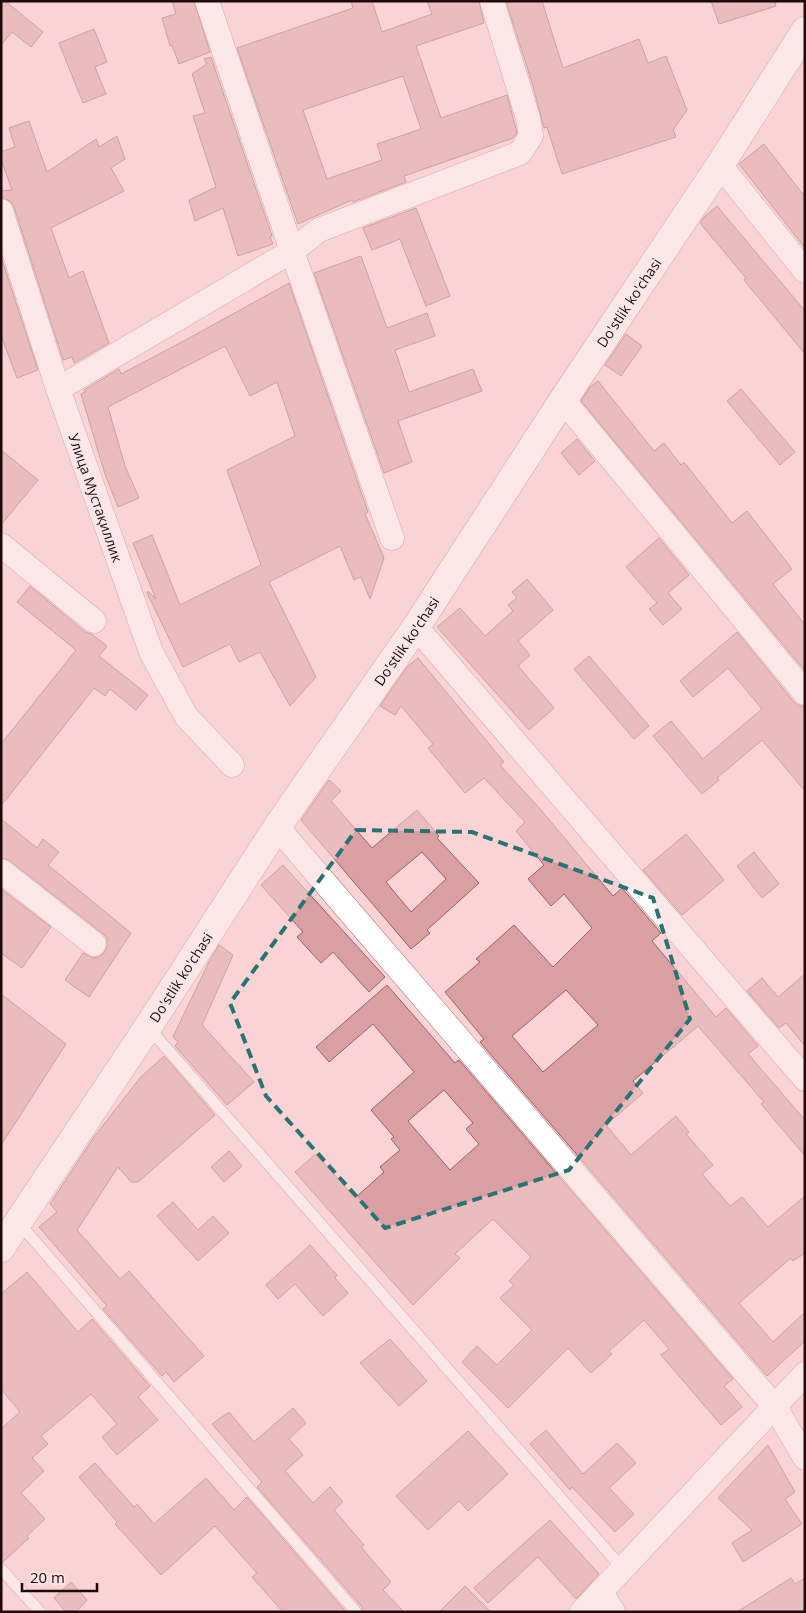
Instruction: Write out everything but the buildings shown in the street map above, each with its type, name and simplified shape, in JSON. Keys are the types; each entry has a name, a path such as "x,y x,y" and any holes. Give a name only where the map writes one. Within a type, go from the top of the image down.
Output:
{"street":[{"path":"207,1 392,538"},
{"path":"58,389 292,251 319,230 520,153 531,136 528,118 492,1"},
{"name":"Do'stlik ko'chasi","path":"1,1248 277,827 416,627 563,400 720,164 805,31"},
{"path":"720,164 805,271"},
{"name":"Улица Мустақиллик","path":"1,211 58,389 152,652 186,716 232,765"},
{"path":"563,400 805,693"},
{"path":"1,546 94,621"},
{"path":"416,627 805,1080"},
{"path":"277,827 774,1407 805,1458"},
{"path":"1,870 94,944"},
{"path":"582,1612 607,1602 623,1569 805,1374"}],"lane":[{"path":"148,1026 623,1569"},
{"path":"18,1223 356,1612"},
{"path":"1,1569 40,1612"}],"highlighted area":[{"path":"356,830 472,832 653,898 690,1019 569,1170 385,1228 266,1096 230,1003"}]}
